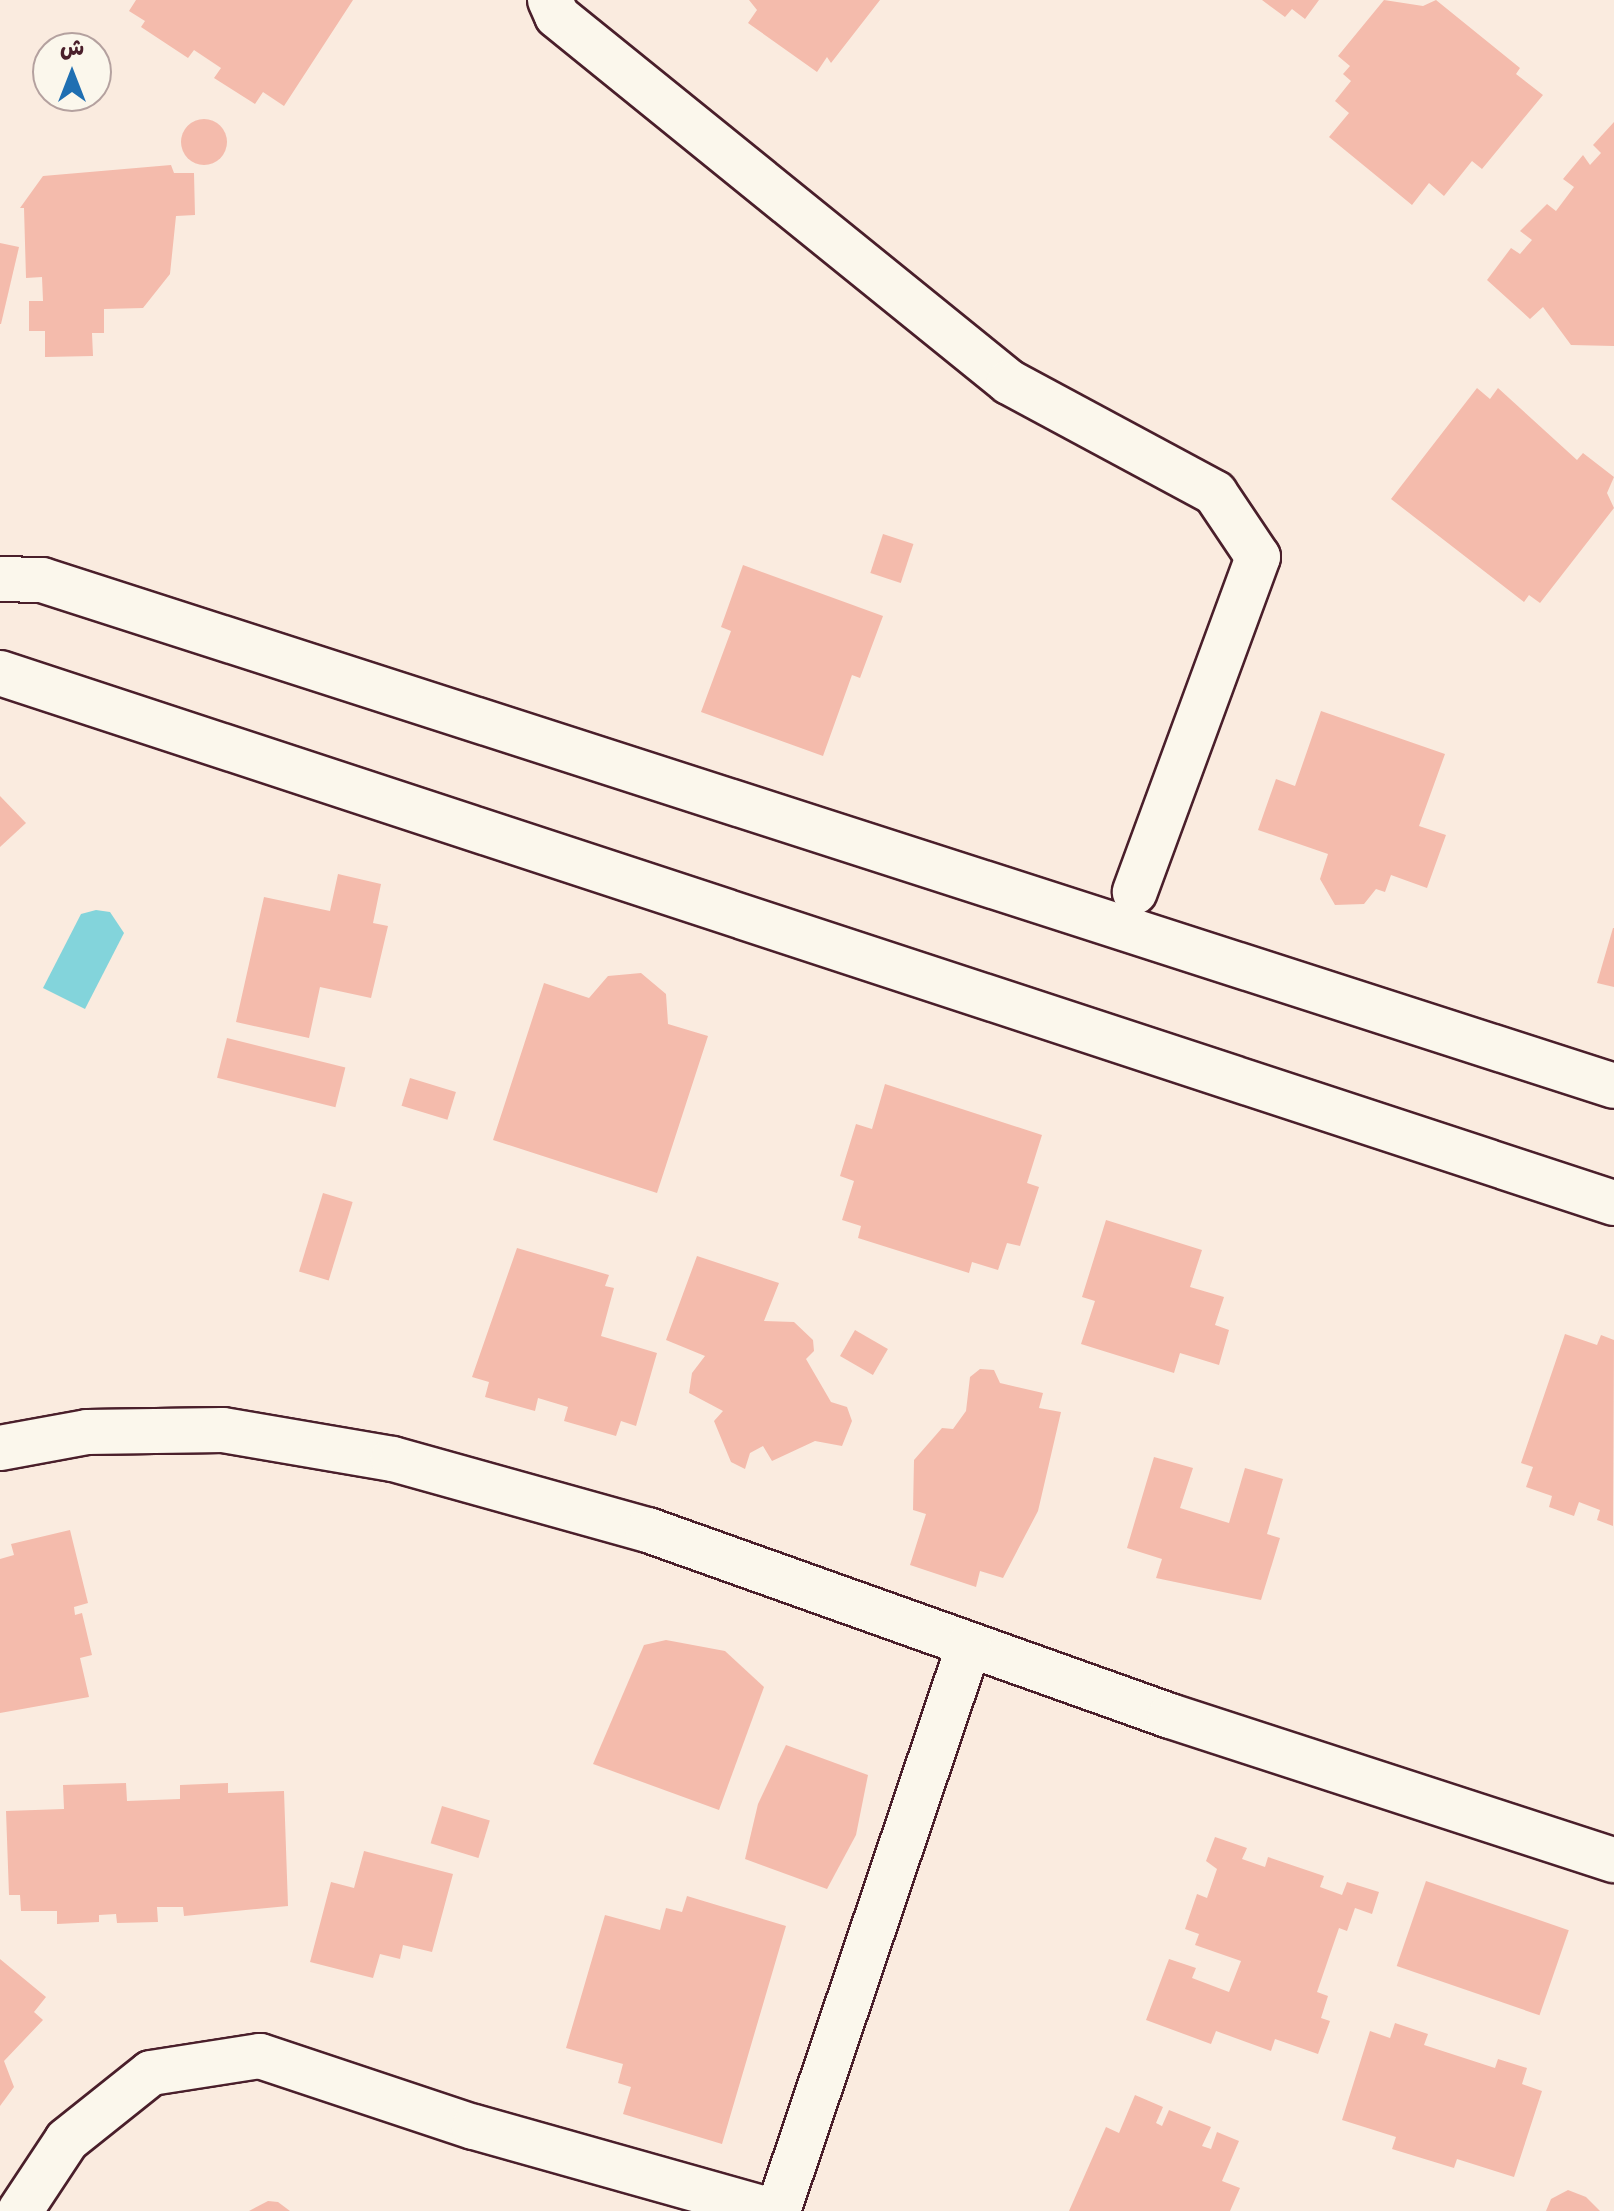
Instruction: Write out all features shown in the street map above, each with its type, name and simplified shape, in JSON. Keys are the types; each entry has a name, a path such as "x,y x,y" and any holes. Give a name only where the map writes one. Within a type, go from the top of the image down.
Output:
{"street":[{"path":"550,0 557,16 1009,382 1215,493 1258,557 1135,892"},
{"path":"0,579 42,580 1614,1086"},
{"path":"0,673 1614,1203"},
{"path":"0,1448 87,1432 223,1430 393,1459 648,1530 969,1645 1614,1860"},
{"path":"20,2211 67,2140 151,2073 260,2056 474,2127 776,2211 969,1645"}],"water":[{"path":"96,910 110,912 124,933 85,1009 43,988 81,914"}],"building":[{"path":"136,0 353,0 284,106 263,92 255,104 214,78 221,68 194,50 188,58 141,27 145,21 129,11"},
{"path":"749,0 880,0 831,63 827,57 817,72 748,23 757,10"},
{"path":"1262,0 1319,0 1305,19 1292,9 1285,17"},
{"path":"1384,0 1423,6 1436,0 1520,68 1516,74 1543,95 1482,169 1472,161 1444,196 1429,183 1412,205 1329,137 1349,113 1335,101 1351,81 1343,74 1350,66 1338,56"},
{"path":"204,119 220,126 227,142 220,158 204,165 188,158 181,142 188,126"},
{"path":"1614,122 1614,346 1571,345 1543,307 1530,319 1487,280 1511,248 1520,254 1532,240 1520,231 1547,204 1556,211 1574,187 1563,179 1583,155 1590,165 1601,153 1593,145"},
{"path":"171,165 174,173 194,173 195,215 176,216 170,274 143,308 104,309 104,333 92,333 93,356 45,357 45,331 29,331 29,301 43,301 42,277 26,278 24,208 20,208 43,176"},
{"path":"0,243 19,247 1,324 0,324"},
{"path":"1477,388 1490,399 1498,388 1577,460 1583,453 1614,477 1607,493 1614,508 1540,603 1529,595 1524,602 1391,499"},
{"path":"883,534 913,544 901,583 870,573"},
{"path":"743,565 883,616 860,678 852,675 823,756 701,712 731,631 721,627"},
{"path":"1321,711 1445,754 1419,826 1446,835 1427,888 1391,875 1385,892 1376,889 1364,904 1335,905 1320,879 1328,854 1258,830 1276,779 1295,786"},
{"path":"0,796 26,823 0,847"},
{"path":"338,874 381,884 373,923 388,926 371,998 320,987 309,1038 236,1022 264,897 330,911"},
{"path":"1614,928 1614,987 1597,983"},
{"path":"641,973 666,994 668,1024 708,1036 657,1193 493,1140 544,983 589,998 608,976"},
{"path":"227,1038 345,1068 335,1107 217,1078"},
{"path":"410,1078 456,1092 447,1120 402,1106"},
{"path":"885,1084 1042,1135 1027,1183 1039,1187 1020,1246 1007,1243 998,1270 972,1262 969,1273 858,1238 861,1226 842,1220 854,1181 840,1176 856,1124 872,1129"},
{"path":"323,1193 353,1202 329,1280 299,1271"},
{"path":"1106,1220 1202,1250 1190,1287 1224,1297 1215,1325 1229,1330 1219,1365 1180,1353 1174,1373 1081,1344 1095,1301 1082,1297"},
{"path":"517,1248 609,1275 605,1286 614,1288 601,1336 657,1353 636,1426 621,1421 616,1436 564,1421 568,1407 538,1398 535,1411 485,1397 489,1382 472,1377"},
{"path":"697,1256 779,1283 764,1321 794,1322 813,1340 814,1351 806,1359 831,1402 847,1407 852,1421 842,1446 815,1441 772,1461 763,1446 750,1453 745,1469 731,1462 714,1421 723,1411 689,1393 692,1373 705,1356 666,1340"},
{"path":"855,1330 888,1349 873,1375 840,1356"},
{"path":"1565,1334 1597,1345 1601,1335 1614,1340 1613,1526 1597,1520 1600,1510 1579,1502 1574,1516 1549,1507 1552,1496 1526,1487 1533,1467 1521,1463"},
{"path":"980,1369 994,1370 1000,1383 1043,1393 1039,1408 1061,1412 1038,1511 1003,1578 980,1571 976,1587 910,1565 926,1514 913,1510 914,1460 942,1428 953,1429 966,1411 970,1377"},
{"path":"1154,1457 1193,1468 1180,1508 1229,1523 1245,1468 1283,1479 1267,1534 1280,1538 1261,1600 1156,1578 1162,1559 1127,1548"},
{"path":"70,1530 88,1603 74,1607 75,1615 82,1613 92,1655 80,1658 89,1697 0,1713 0,1559 14,1555 11,1544"},
{"path":"666,1640 725,1651 764,1687 719,1810 593,1764 644,1645"},
{"path":"786,1745 868,1775 856,1835 827,1889 745,1859 758,1804"},
{"path":"126,1783 127,1801 180,1799 180,1785 228,1783 228,1793 284,1791 288,1906 184,1916 183,1907 157,1907 158,1922 117,1923 116,1914 99,1915 99,1922 57,1924 57,1911 21,1911 20,1895 9,1895 6,1811 64,1809 63,1785"},
{"path":"442,1806 490,1821 478,1858 431,1843"},
{"path":"1215,1837 1247,1848 1242,1859 1265,1867 1268,1857 1324,1876 1320,1887 1342,1895 1347,1882 1379,1892 1372,1914 1355,1908 1347,1931 1339,1928 1317,1992 1328,1996 1321,2018 1330,2021 1318,2054 1275,2039 1271,2051 1216,2031 1211,2044 1146,2020 1169,1959 1196,1968 1192,1978 1229,1992 1241,1961 1195,1945 1199,1934 1185,1929 1197,1894 1207,1898 1217,1869 1206,1861"},
{"path":"364,1851 453,1874 432,1952 403,1945 400,1959 380,1954 373,1978 310,1962 331,1882 354,1888"},
{"path":"1426,1881 1569,1930 1539,2015 1397,1966"},
{"path":"687,1896 786,1926 722,2144 623,2114 631,2087 618,2083 623,2064 566,2048 605,1915 660,1930 666,1908 682,1912"},
{"path":"0,1959 46,1997 34,2012 43,2020 4,2061 14,2087 0,2106"},
{"path":"1395,2023 1428,2034 1424,2045 1495,2068 1498,2059 1527,2068 1522,2084 1542,2091 1514,2177 1457,2159 1454,2168 1392,2149 1396,2137 1342,2120 1370,2031 1390,2038"},
{"path":"1135,2095 1163,2107 1156,2123 1162,2126 1169,2110 1211,2127 1202,2146 1211,2149 1217,2132 1239,2141 1222,2181 1240,2188 1230,2211 1069,2211 1106,2127 1119,2133"},
{"path":"1568,2190 1586,2197 1600,2211 1546,2211 1551,2199"},
{"path":"268,2201 278,2202 290,2211 249,2211"}]}
